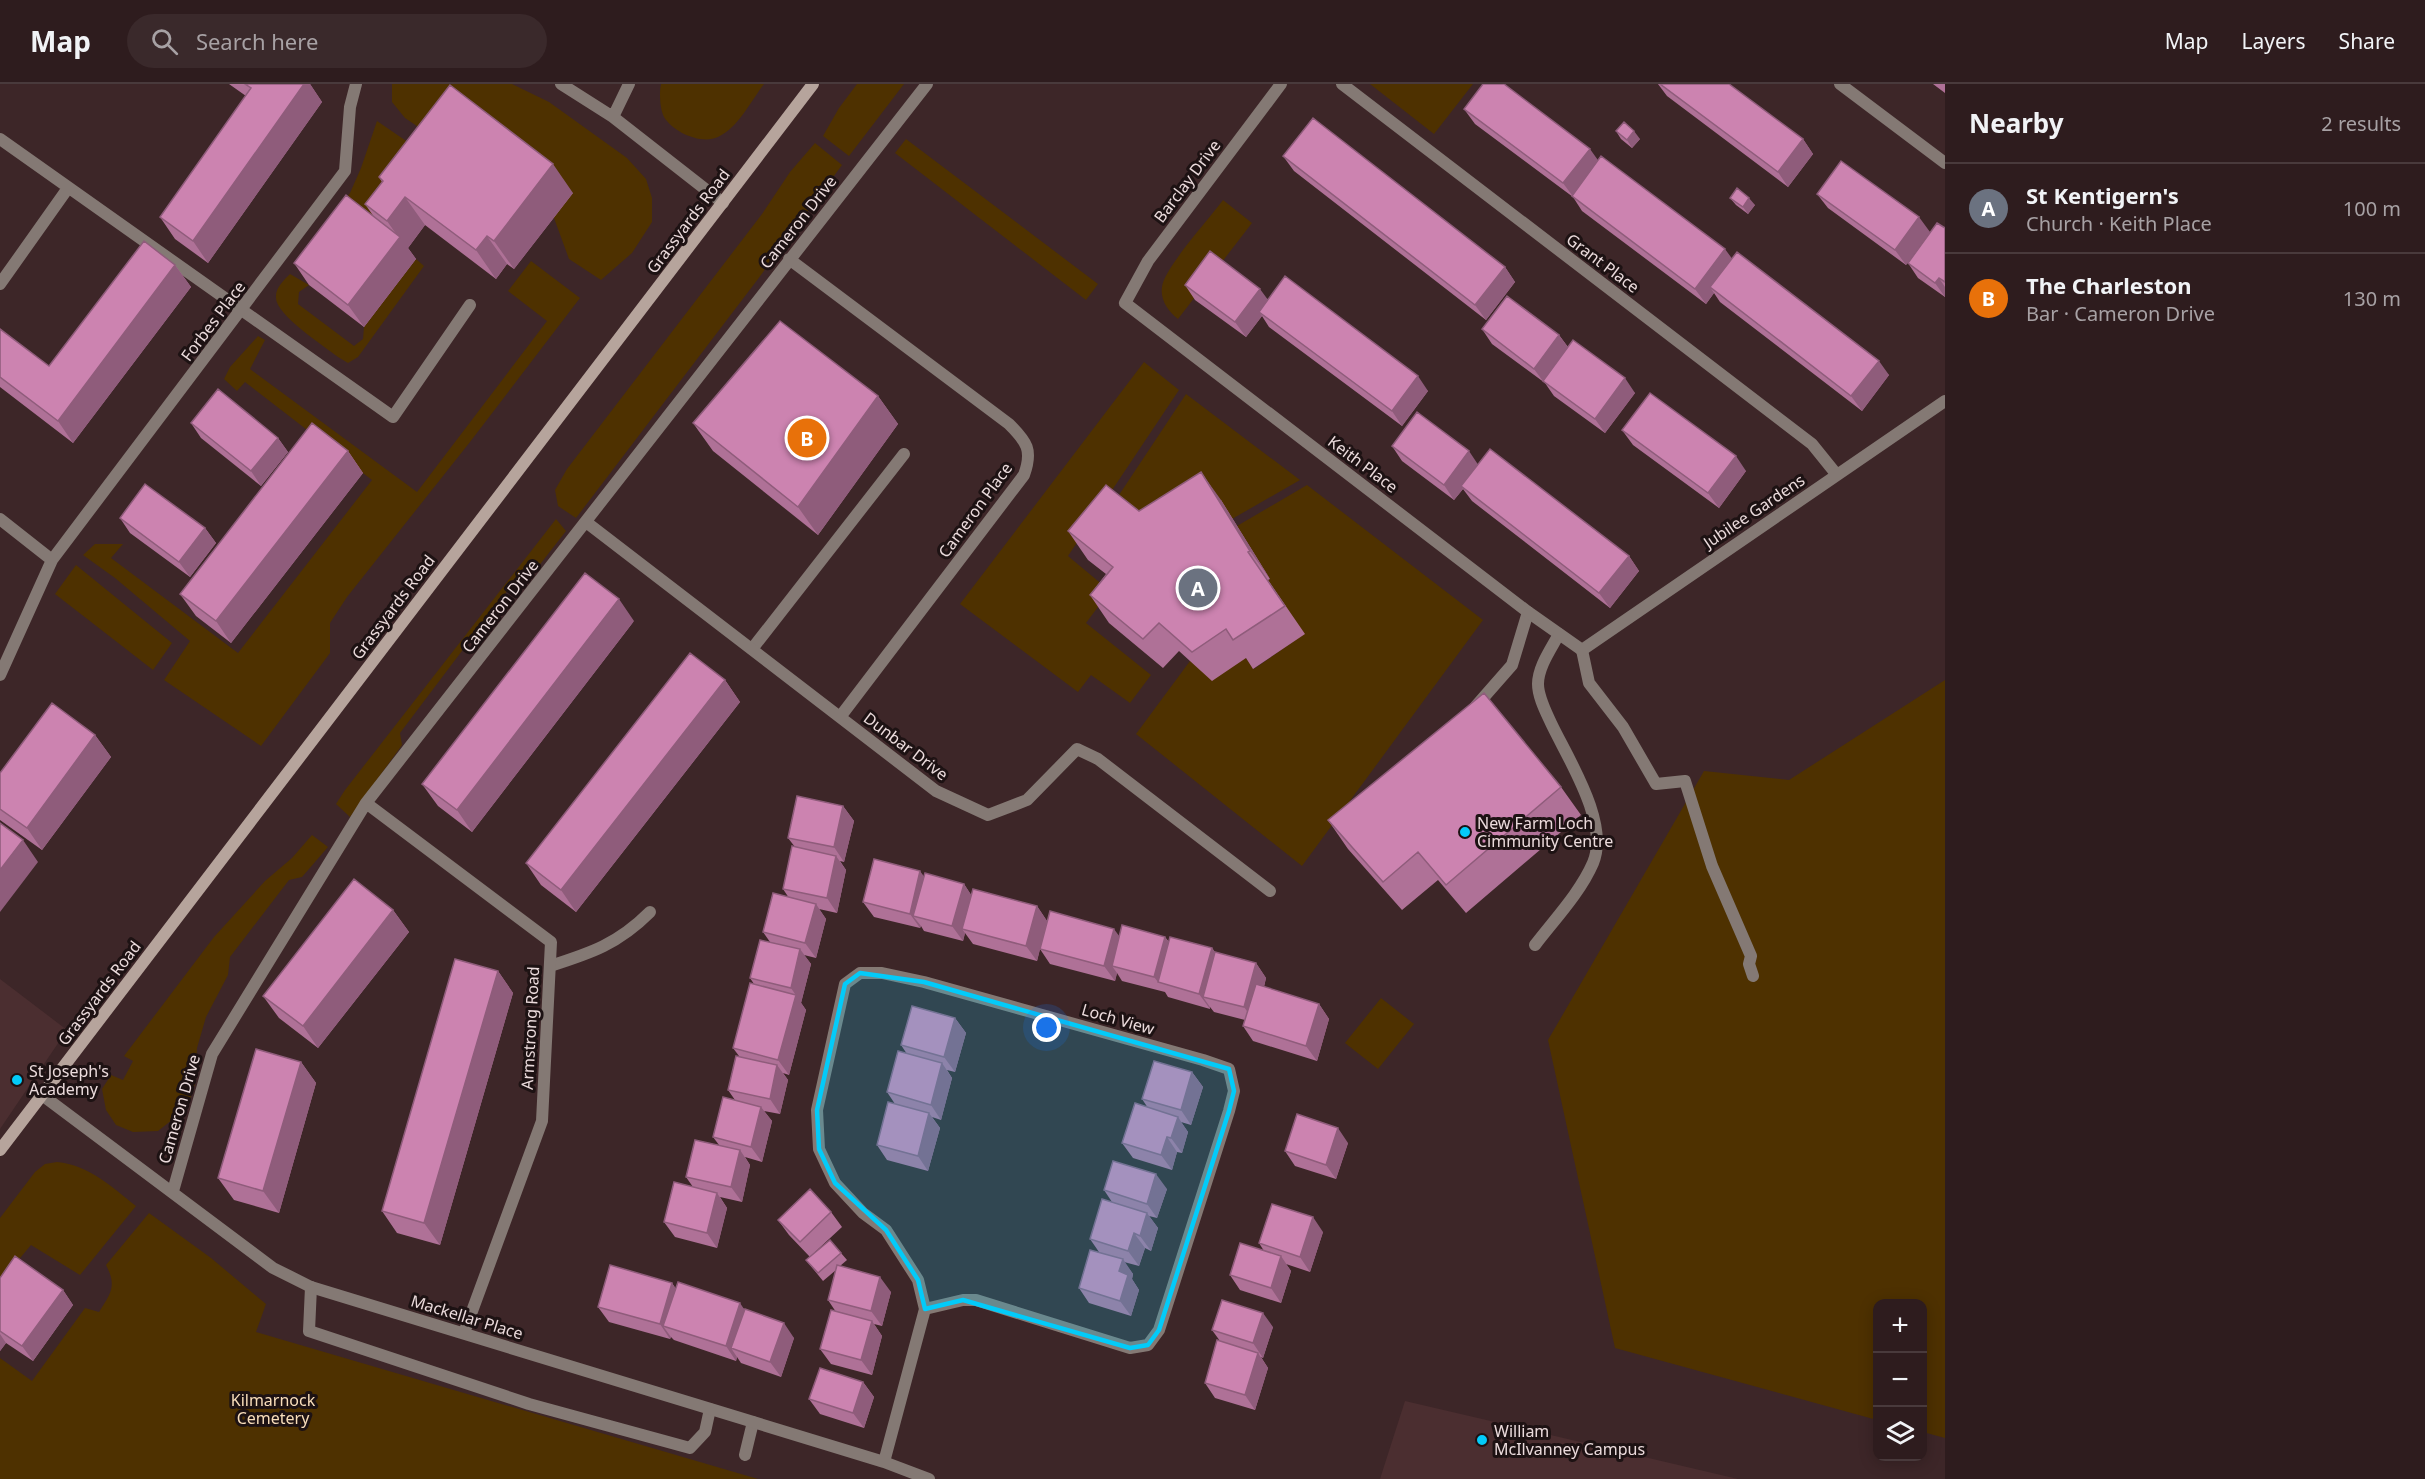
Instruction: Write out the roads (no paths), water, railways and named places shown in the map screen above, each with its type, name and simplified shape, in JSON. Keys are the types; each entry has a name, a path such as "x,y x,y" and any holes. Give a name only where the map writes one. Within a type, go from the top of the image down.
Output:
{"main road":[{"name":"Grassyards Road","path":"0,1150 813,84"}],"street":[{"name":"Forbes Place","path":"0,675 52,560 345,171 350,106 356,84"},
{"path":"561,84 613,117 723,202"},
{"path":"613,117 629,84"},
{"name":"Cameron Drive","path":"173,1191 212,1054 366,803 927,84"},
{"name":"Barclay Drive","path":"1125,303 1148,261 1281,84"},
{"name":"Grant Place","path":"1342,84 1812,444 1837,475"},
{"path":"1840,84 1945,163"},
{"path":"0,139 393,417 470,305"},
{"path":"0,284 68,188"},
{"name":"Cameron Place","path":"789,260 1009,424 1024,440 1030,458 1024,475 840,717"},
{"name":"Keith Place","path":"1125,303 1528,612 1582,650"},
{"name":"Jubilee Gardens","path":"1582,650 1945,401"},
{"path":"752,649 904,454"},
{"path":"0,519 52,560"},
{"name":"Dunbar Drive","path":"586,522 936,791 988,815 1027,800 1077,749 1098,759 1270,891"},
{"path":"1464,716 1480,702 1512,665 1528,612"},
{"path":"1535,945 1593,863 1598,842 1592,809 1543,707 1538,684 1542,667 1559,634"},
{"path":"1582,650 1589,683 1623,727 1656,784 1685,781 1712,866 1751,956 1749,964 1753,976"},
{"name":"Armstrong Road","path":"366,803 551,942 542,1121 464,1333"},
{"path":"550,966 598,951 633,928 650,912"},
{"name":"Loch View","path":"884,1462 925,1309 918,1280 886,1230 863,1213 836,1183 819,1149 817,1110 845,984 860,974 882,974 924,982 1229,1069 1234,1090 1229,1111 1159,1330 1148,1345 1130,1348 976,1300 963,1300 925,1309"},
{"name":"Mackellar Place","path":"42,1095 273,1268 311,1287 884,1462 898,1473 929,1479"},
{"path":"311,1287 309,1331 529,1404 690,1448 705,1432 710,1409"},
{"path":"745,1455 753,1422"}],"place":[{"name":"The Charleston","path":"807,438"},
{"name":"St Kentigern's","path":"1198,588"},
{"name":"New Farm Loch Cimmunity Centre","path":"1465,832"},
{"name":"St Joseph's Academy","path":"17,1080"},
{"name":"William McIlvanney Campus","path":"1482,1440"}],"park label":[{"name":"Kilmarnock Cemetery","path":"273,1409"}]}
